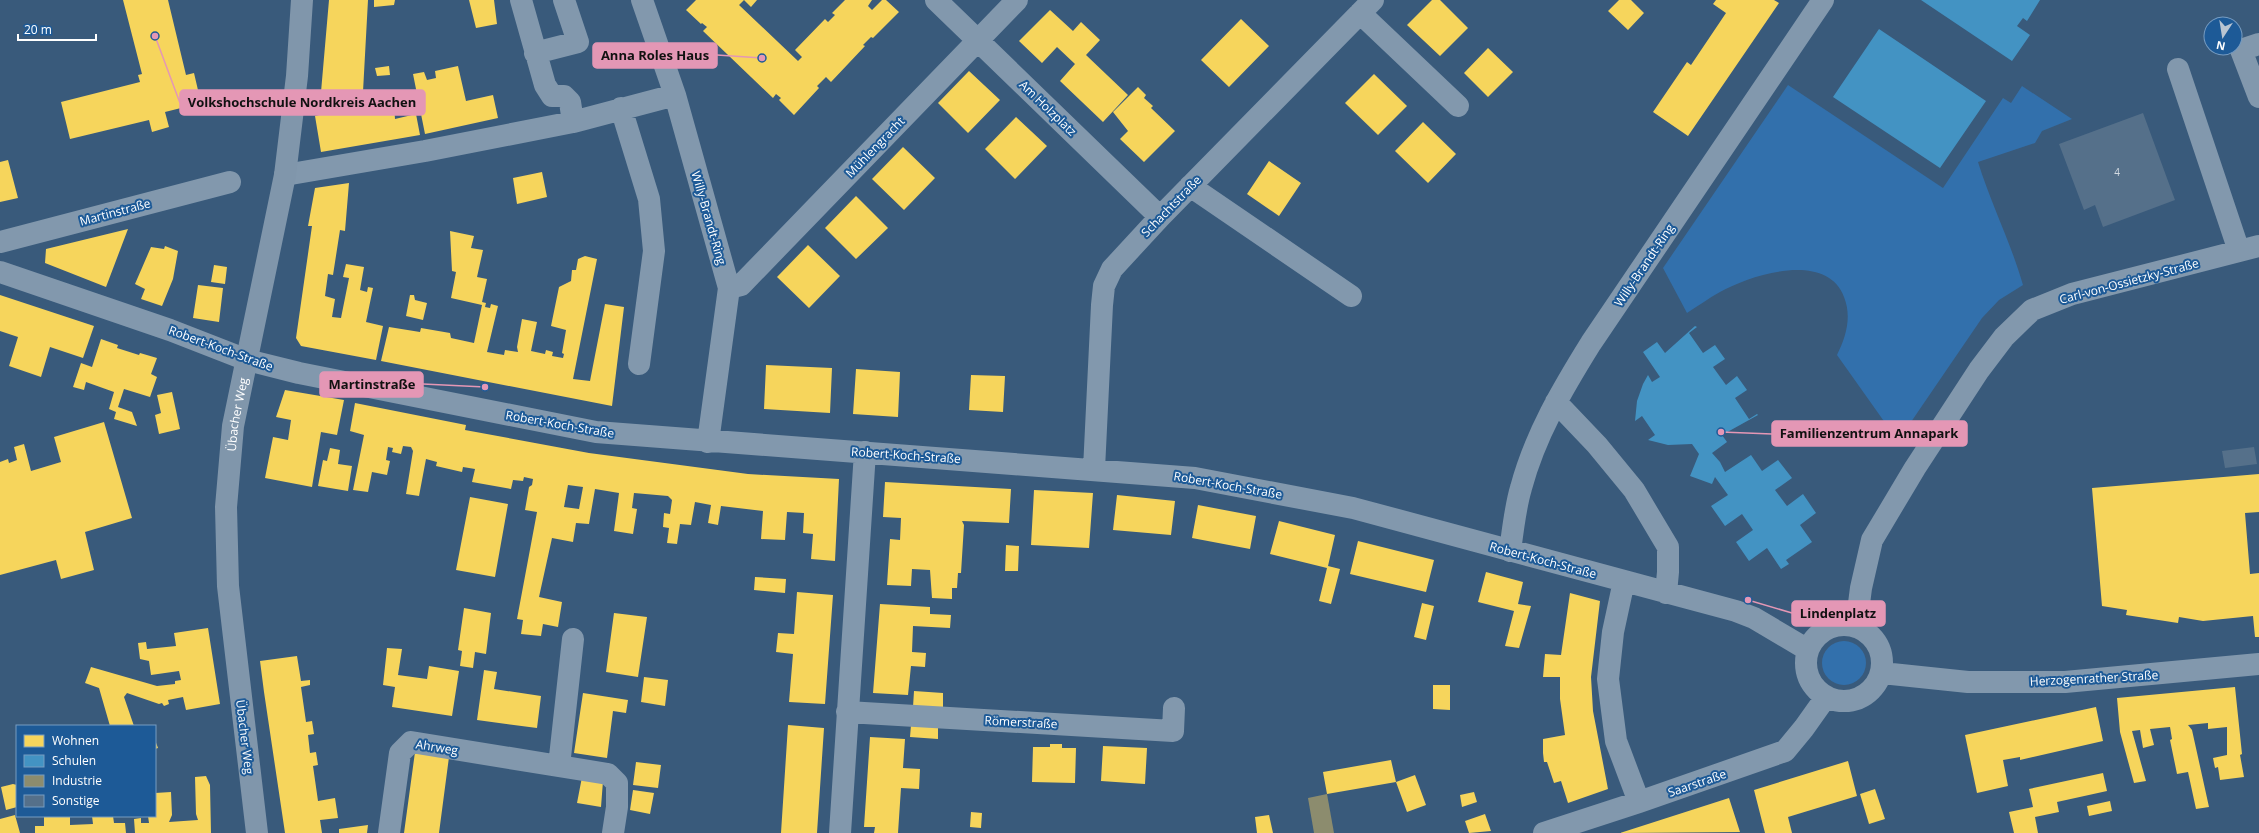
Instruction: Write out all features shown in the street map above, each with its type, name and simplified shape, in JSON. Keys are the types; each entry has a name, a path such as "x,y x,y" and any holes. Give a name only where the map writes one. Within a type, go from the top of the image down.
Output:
{"main road":[{"name":"Übacher Weg","path":"257,833 236,665 228,586 226,507 233,426 285,175 298,76 302,0"}],"street":[{"path":"521,0 544,85 552,96 564,96 570,102 573,122"},
{"path":"535,54 578,42 564,0"},
{"name":"Willy-Brandt-Ring","path":"642,0 674,95 729,288 708,442"},
{"name":"Am Holzplatz","path":"936,0 1160,217"},
{"name":"Mühlengracht","path":"729,288 741,285 1017,0"},
{"name":"Willy-Brandt-Ring","path":"1510,550 1521,488 1538,439 1556,402 1591,343 1816,2"},
{"path":"1366,7 1458,106"},
{"name":"Schachtstraße","path":"1094,469 1104,286 1112,269 1190,186 1366,7"},
{"path":"2259,44 2241,50 2259,97"},
{"path":"2178,69 2249,248"},
{"path":"285,175 417,153 573,122 674,95"},
{"path":"621,108 649,199 654,251 639,364"},
{"name":"Martinstraße","path":"0,242 230,182"},
{"path":"1190,186 1351,296"},
{"name":"Carl-von-Ossietzky-Straße","path":"1856,627 1860,588 1872,540 1915,468 1979,370 2004,337 2032,310 2072,294 2249,248"},
{"name":"Robert-Koch-Straße","path":"0,272 170,330 247,360 299,373 596,432 708,442 865,452 1196,478 1345,507 1510,550 1754,618 1808,650"},
{"path":"1556,402 1597,445 1634,490 1668,547 1666,593"},
{"path":"840,833 865,452"},
{"path":"1624,581 1613,632 1608,679 1616,741 1639,802"},
{"path":"1837,626 1856,627 1872,637 1882,654 1882,673 1874,688 1860,699 1843,702 1826,697 1812,684 1806,668 1808,650 1820,634 1825,631 1837,626"},
{"path":"559,766 573,639"},
{"name":"Herzogenrather Straße","path":"1882,673 1968,682 2065,682 2259,664"},
{"name":"Saarstraße","path":"1544,833 1639,802 1785,751 1804,728 1826,697"},
{"name":"Römerstraße","path":"847,712 1173,730 1174,708"},
{"name":"Ahrweg","path":"389,833 400,753 411,742 608,774 617,783 617,807 613,833"}],"shaded area":[{"path":"1788,85 1943,188 2003,98 2011,103 2022,86 2072,119 2042,131 2035,143 1978,162 2013,254 2023,285 1999,300 1982,318 1898,441 1837,355 1847,327 1848,312 1844,297 1835,283 1822,274 1806,270 1788,270 1750,279 1734,285 1716,294 1687,313 1663,268"},
{"path":"1840,641 1848,641 1860,647 1866,659 1866,667 1860,679 1848,685 1840,685 1828,679 1822,667 1822,659 1828,647"}],"building: Wohnen":[{"path":"123,0 168,0 186,75 194,73 201,103 165,112 169,127 152,132 149,120 70,139 61,102 140,82 138,75 142,74"},
{"path":"329,0 368,0 362,110 394,105 395,119 416,114 420,135 321,152 315,116 319,115"},
{"path":"374,0 395,0 394,5 374,7"},
{"path":"469,0 494,0 497,24 476,28"},
{"path":"696,0 744,0 739,5 798,61 802,57 795,50 825,19 828,22 835,15 832,13 845,0 872,0 868,6 872,10 882,0 886,0 899,12 873,38 871,37 863,45 865,46 831,82 826,77 817,86 819,88 794,115 779,100 781,98 776,94 773,98 703,31 707,27 702,23 701,24 686,10"},
{"path":"744,0 757,0 751,7"},
{"path":"1432,0 1440,0 1468,28 1440,56 1407,25"},
{"path":"1619,0 1631,0 1644,13 1628,30 1608,11"},
{"path":"1716,0 1774,0 1779,3 1688,136 1653,112 1687,62 1691,65 1726,13 1713,4"},
{"path":"1050,10 1073,31 1081,22 1100,40 1086,55 1128,95 1103,122 1060,81 1075,64 1057,47 1042,63 1019,41"},
{"path":"1241,19 1269,46 1229,87 1201,60"},
{"path":"1488,48 1513,72 1488,97 1464,73"},
{"path":"389,66 390,75 377,76 375,68"},
{"path":"458,66 466,101 493,95 498,118 425,134 413,74 424,72 427,80 436,78 435,71"},
{"path":"969,71 1000,100 968,133 938,103"},
{"path":"1374,74 1407,106 1378,135 1345,103"},
{"path":"1138,87 1146,95 1144,98 1153,106 1151,108 1175,131 1144,162 1120,139 1128,131 1113,112"},
{"path":"1016,117 1047,146 1015,179 985,149"},
{"path":"1423,122 1456,154 1428,183 1395,151"},
{"path":"903,147 935,178 904,210 872,179"},
{"path":"8,160 18,198 0,202 0,162"},
{"path":"1269,161 1301,183 1279,216 1247,194"},
{"path":"542,172 547,197 517,204 513,178"},
{"path":"349,183 345,231 340,230 333,275 328,274 325,296 335,299 332,317 341,318 349,278 343,277 346,264 364,267 360,290 367,292 368,287 373,288 366,322 383,326 376,360 301,346 296,338 312,226 308,226 315,188"},
{"path":"856,196 888,228 856,259 825,228"},
{"path":"128,229 106,287 45,263 46,249"},
{"path":"450,231 474,236 471,248 483,250 477,277 487,279 482,302 486,303 485,307 490,308 491,304 498,306 487,352 504,355 505,350 518,352 517,347 522,319 537,322 531,351 545,354 546,350 553,352 552,356 563,358 564,354 562,353 566,330 551,326 559,287 571,281 572,270 576,270 578,259 585,256 597,259 573,379 590,381 605,304 624,307 612,406 381,361 389,327 420,332 421,328 450,333 451,338 474,343 482,305 451,298 456,272 452,271"},
{"path":"808,245 840,276 809,308 777,277"},
{"path":"165,246 178,251 173,279 162,306 141,299 145,289 135,284 151,247 164,249"},
{"path":"214,265 227,267 225,284 211,282"},
{"path":"198,285 223,288 219,322 193,318"},
{"path":"0,295 94,326 83,358 50,347 41,377 9,366 18,337 0,331"},
{"path":"410,295 414,295 415,300 427,303 423,320 406,316"},
{"path":"101,339 118,345 117,348 139,355 140,353 157,358 151,374 157,377 150,397 124,389 118,407 132,412 137,426 114,419 116,412 109,409 114,392 86,382 84,390 73,387 81,363 92,367"},
{"path":"766,365 832,368 830,413 764,409"},
{"path":"856,369 900,372 898,417 853,414"},
{"path":"971,375 1005,376 1003,412 969,410"},
{"path":"285,390 344,400 337,435 321,432 312,487 265,478 273,437 288,440 291,420 276,417"},
{"path":"172,392 180,429 159,434 155,415 161,413 157,395"},
{"path":"355,403 466,425 465,430 589,453 748,474 839,479 835,561 811,559 813,534 803,533 804,513 787,512 785,540 761,539 763,511 721,506 718,525 708,523 711,505 695,502 691,525 680,524 677,544 667,543 669,528 663,527 664,513 670,514 672,500 668,496 634,493 632,508 637,509 633,534 614,531 619,493 595,489 589,524 576,523 573,542 552,538 539,597 562,602 558,627 543,624 541,636 521,634 523,620 517,619 537,512 525,510 529,487 532,485 533,479 524,477 523,481 513,480 511,489 472,482 475,469 463,467 462,472 436,466 437,462 426,459 419,496 406,494 413,451 411,447 403,446 401,454 392,452 393,448 388,447 386,460 390,461 387,475 372,472 368,492 353,490 364,435 350,431","holes":["568,485 583,487 579,509 564,507"]},
{"path":"104,422 132,518 85,532 94,570 61,579 56,560 0,575 0,462 8,459 9,463 17,460 14,447 24,444 31,471 61,462 54,437"},
{"path":"330,448 340,450 338,464 352,466 348,491 318,486 323,460 327,461"},
{"path":"2259,474 2259,512 2245,513 2250,574 2259,573 2259,637 2255,637 2253,616 2203,621 2179,617 2178,623 2126,615 2127,610 2102,606 2092,488"},
{"path":"885,482 1011,489 1009,523 962,521 964,525 961,573 958,573 957,588 952,588 952,599 932,598 930,570 912,569 911,586 887,585 890,539 900,540 901,518 883,517"},
{"path":"1034,490 1093,493 1089,548 1031,545"},
{"path":"1117,495 1175,501 1171,535 1113,530"},
{"path":"470,497 508,504 495,577 456,570"},
{"path":"1198,505 1256,516 1250,549 1192,538"},
{"path":"1279,521 1335,535 1328,566 1340,569 1331,604 1319,601 1327,568 1270,554"},
{"path":"1358,541 1434,560 1426,592 1350,574"},
{"path":"1006,545 1019,546 1018,571 1005,571"},
{"path":"1486,572 1523,582 1518,604 1531,606 1519,648 1505,646 1514,611 1478,602"},
{"path":"755,577 786,579 785,593 754,590"},
{"path":"797,592 833,595 825,704 789,702 793,654 776,652 778,633 794,634"},
{"path":"1570,593 1600,601 1591,677 1593,711 1608,789 1568,803 1561,781 1554,783 1547,762 1544,762 1543,753 1543,739 1565,735 1560,699 1560,677 1543,677 1545,654 1561,655"},
{"path":"1422,603 1434,606 1426,640 1414,637"},
{"path":"880,604 930,607 930,614 951,615 950,628 913,626 912,652 926,653 925,667 911,666 908,695 873,693"},
{"path":"464,608 491,613 486,654 475,652 473,668 460,666 462,651 458,650"},
{"path":"614,613 647,617 638,677 606,672"},
{"path":"208,628 220,704 186,710 183,697 168,700 169,704 164,706 162,703 159,704 127,693 124,697 134,725 110,725 99,688 85,683 91,667 157,686 175,684 175,681 181,680 179,671 151,675 149,661 140,659 138,643 146,642 147,649 176,646 174,633"},
{"path":"387,648 402,649 398,675 427,679 429,666 459,671 452,716 392,707 395,687 383,685"},
{"path":"297,656 301,681 310,680 310,685 301,687 306,722 312,721 314,734 308,735 310,753 316,752 318,765 313,766 318,801 335,798 338,818 320,820 322,833 285,833 264,692 260,661"},
{"path":"484,670 497,672 494,689 541,696 537,728 477,720"},
{"path":"644,677 668,680 665,706 641,702"},
{"path":"1433,685 1450,685 1450,710 1433,709"},
{"path":"2235,687 2242,754 2240,755 2244,777 2220,780 2218,767 2215,768 2213,758 2227,755 2227,727 2208,729 2208,723 2188,725 2192,730 2209,807 2196,809 2188,772 2177,774 2170,740 2172,739 2170,727 2150,729 2154,745 2143,748 2140,730 2132,731 2146,781 2134,783 2120,732 2117,698"},
{"path":"914,691 943,693 943,709 913,707"},
{"path":"583,693 628,700 626,713 613,711 607,758 574,753"},
{"path":"2096,707 2103,741 2020,760 2020,757 2003,760 2008,786 1977,793 1965,735"},
{"path":"788,725 824,728 817,833 781,833"},
{"path":"911,725 938,727 938,739 910,737"},
{"path":"870,737 905,739 903,768 920,769 919,789 901,788 898,833 874,833 875,827 864,827"},
{"path":"1050,744 1062,744 1062,748 1076,748 1075,783 1032,782 1033,747 1050,747"},
{"path":"1103,746 1147,748 1145,784 1101,781"},
{"path":"415,752 449,757 439,833 404,833"},
{"path":"1391,760 1396,782 1327,794 1323,772"},
{"path":"1848,761 1857,796 1788,817 1792,833 1765,833 1754,790"},
{"path":"636,762 661,765 658,788 633,785"},
{"path":"2103,773 2107,791 2057,802 2059,812 2035,817 2038,833 2014,833 2009,812 2033,807 2029,789"},
{"path":"1415,775 1426,805 1407,812 1396,782"},
{"path":"206,776 210,785 211,833 135,833 134,819 141,818 141,823 149,823 148,817 156,817 156,793 171,792 172,815 169,822 198,820 196,814 195,777"},
{"path":"582,777 603,781 601,807 577,803"},
{"path":"16,785 16,807 6,810 1,787"},
{"path":"1875,789 1885,819 1869,824 1860,794"},
{"path":"633,790 654,793 650,814 630,810"},
{"path":"1474,792 1477,802 1462,807 1460,795"},
{"path":"1729,798 1740,832 1620,833"},
{"path":"2110,801 2112,811 2089,816 2087,806"},
{"path":"971,812 982,813 981,828 970,827"},
{"path":"1485,814 1491,831 1469,833 1465,821"},
{"path":"15,815 20,833 0,833 0,819"},
{"path":"1269,815 1273,833 1257,833 1255,817"},
{"path":"44,817 70,817 70,825 93,824 92,817 113,817 114,823 125,823 126,833 35,833 35,826 44,826"},
{"path":"368,825 367,833 339,833 339,829"}],"building: Schulen":[{"path":"1921,0 2040,0 2027,21 2023,18 2017,26 2030,35 2012,61"},
{"path":"1879,29 1986,101 1940,168 1833,97"},
{"path":"1695,326 1697,327 1689,333 1703,353 1715,345 1725,359 1713,367 1726,385 1737,376 1747,390 1735,398 1749,419 1757,414 1758,415 1722,435 1727,442 1712,453 1720,462 1725,472 1751,455 1762,471 1778,460 1792,478 1775,490 1787,506 1803,494 1816,513 1800,525 1812,542 1786,560 1789,564 1781,569 1767,548 1749,561 1736,542 1753,530 1742,514 1725,526 1711,506 1728,495 1715,477 1712,484 1690,476 1699,454 1692,444 1668,445 1648,440 1655,435 1642,416 1635,421 1637,401 1648,375 1652,382 1660,377 1643,352 1657,342 1665,353"}],"building: Industrie":[{"path":"1327,794 1334,833 1314,833 1308,798"}],"building: Sonstige":[{"path":"2143,113 2175,200 2103,227 2095,205 2084,210 2059,144"},
{"path":"2254,447 2257,464 2225,468 2222,451"}],"place":[{"name":"Volkshochschule Nordkreis Aachen","path":"155,36"},
{"name":"Anna Roles Haus","path":"762,58"},
{"name":"Martinstraße","path":"485,387"},
{"name":"Familienzentrum Annapark","path":"1721,432"},
{"name":"Lindenplatz","path":"1748,600"}]}
